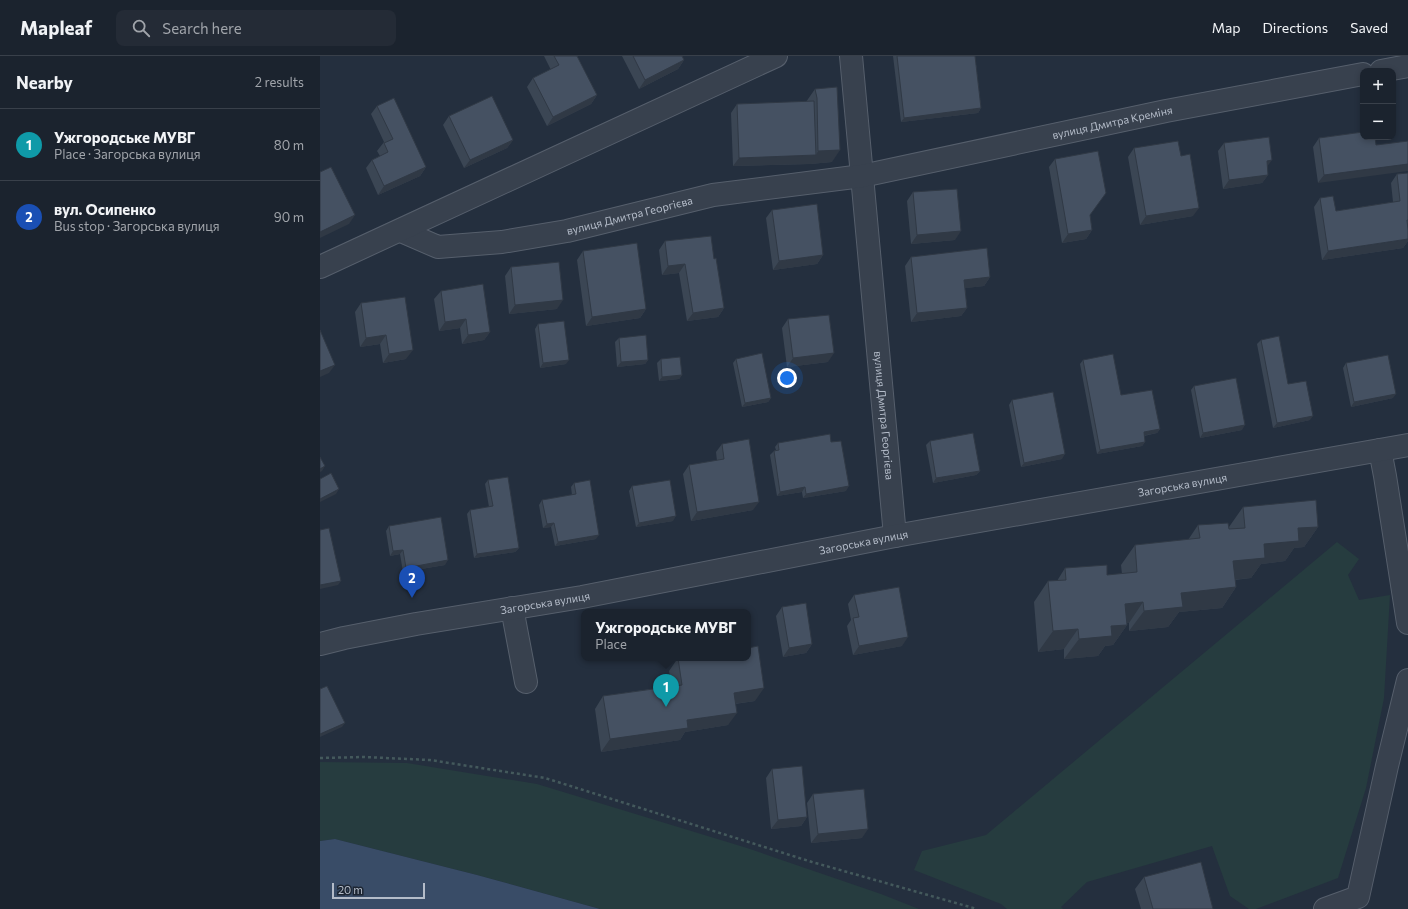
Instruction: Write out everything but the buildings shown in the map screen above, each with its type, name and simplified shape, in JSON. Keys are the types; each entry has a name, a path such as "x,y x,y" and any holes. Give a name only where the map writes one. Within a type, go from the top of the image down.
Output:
{"street":[{"path":"320,267 401,231 776,56"},
{"name":"вулиця Дмитра Георгієва","path":"851,56 895,536"},
{"path":"1396,68 1408,66"},
{"name":"вулиця Дмитра Креміня","path":"862,176 1166,111 1360,75"},
{"name":"вулиця Дмитра Георгієва","path":"401,231 438,247 502,242 567,231 713,195 862,176"},
{"name":"Загорська вулиця","path":"320,644 365,634 582,597 895,536 1408,445"},
{"path":"1380,450 1408,623"},
{"path":"512,608 526,682"},
{"path":"1325,909 1358,897 1408,680"}],"path":[{"path":"320,758 364,757 430,760 545,778 812,862 976,909"}],"green space":[{"path":"1337,542 1359,559 1348,575 1359,600 1390,595 1384,698 1366,788 1338,878 1256,909 1249,909 1230,896 1212,846 1087,882 1061,907 1063,909 1007,909 1001,904 914,870 922,851 986,835"},
{"path":"320,762 407,763 537,784 747,848 881,894 919,909 600,909 477,875 335,839 320,841"}],"water":[{"path":"335,839 477,875 600,909 320,909 320,841"}],"place":[{"name":"вул. Осипенко","path":"412,598"},
{"name":"Ужгородське МУВГ","path":"666,707"}]}
